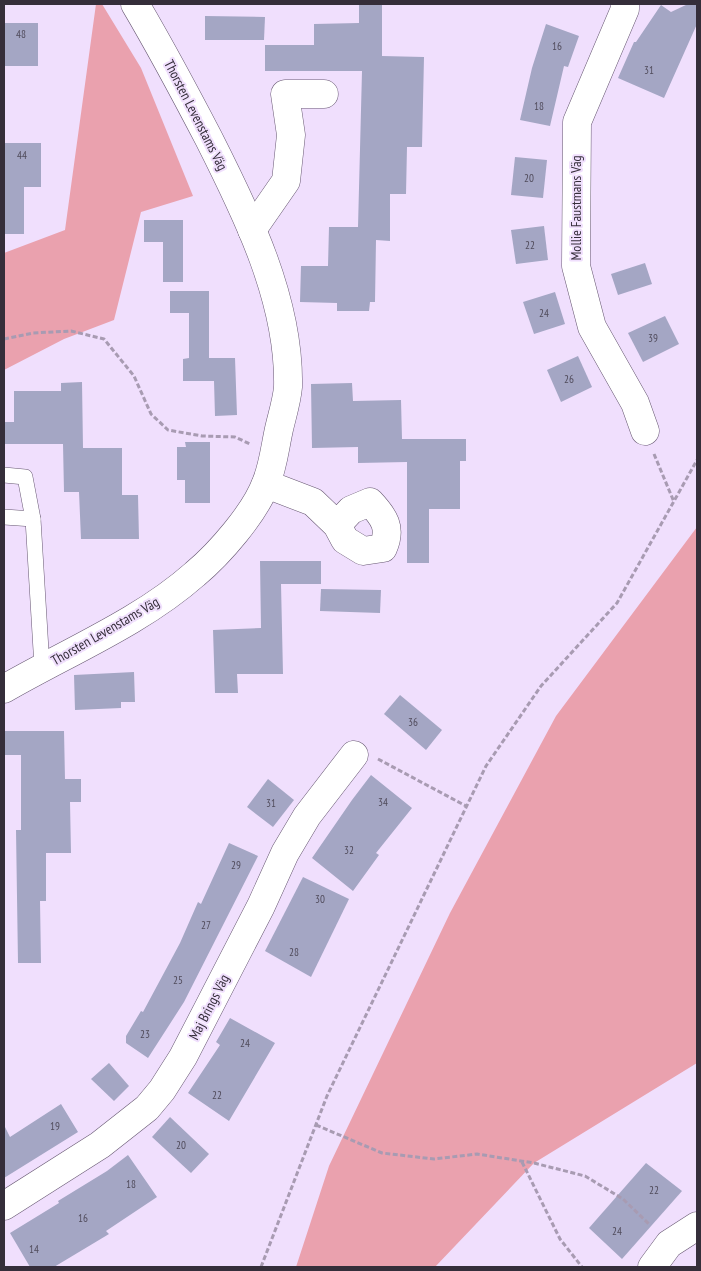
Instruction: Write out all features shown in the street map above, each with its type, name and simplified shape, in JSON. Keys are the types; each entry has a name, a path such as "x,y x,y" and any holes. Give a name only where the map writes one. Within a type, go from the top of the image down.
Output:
{"street":[{"name":"Thorsten Levenstams Väg","path":"4,689 119,626 194,575 228,541 266,484 288,388 282,332 274,292 252,230 228,176 169,61 134,4"},
{"name":"Mollie Faustmans Väg","path":"627,5 577,122 576,266 592,327 635,403 645,431"},
{"path":"252,230 286,182 291,135 285,94 324,94"},
{"path":"266,484 313,502 338,525"},
{"name":"Maj Brings Väg","path":"4,1206 100,1145 147,1108 162,1090 183,1057 294,838 307,816 354,755"},
{"path":"652,1267 669,1244 697,1226"}],"lane":[{"name":"Thorsten Levenstams Väg","path":"4,475 25,477 33,520 42,667"},
{"path":"4,517 33,520"}],"path":[{"path":"4,339 33,333 72,331 104,339 134,376 151,414 168,430 202,436 235,437 256,448"},
{"path":"645,431 674,502"},
{"path":"262,1267 327,1096 486,766 541,686 617,603 697,460"},
{"path":"354,755 374,757 466,806"},
{"path":"316,1125 382,1153 434,1159 477,1154 521,1161 585,1176 623,1199 669,1244"},
{"path":"521,1161 560,1238 582,1267"}],"shaded area":[{"path":"96,4 102,4 141,68 193,196 141,212 114,320 64,339 4,370 4,253 65,230"},
{"path":"697,527 697,1063 534,1163 435,1267 296,1267 329,1166 450,913 556,716"}],"building":[{"path":"359,4 382,4 382,56 424,57 422,147 407,147 406,194 390,194 390,241 376,240 375,302 370,302 369,311 337,311 337,303 300,302 301,266 328,266 329,227 358,227 362,71 265,71 265,45 314,45 314,24 359,23"},
{"path":"688,4 697,4 697,24 664,98 618,78 634,42 636,42 661,5 671,12"},
{"path":"205,16 265,17 264,40 205,40"},
{"path":"4,23 38,23 38,66 4,66"},
{"path":"546,24 579,36 568,67 564,66 550,126 520,120 532,68"},
{"path":"4,143 41,143 41,187 24,187 24,234 4,234"},
{"path":"515,157 547,160 543,198 511,195"},
{"path":"144,220 183,220 183,282 163,282 163,242 144,242"},
{"path":"544,226 548,260 516,264 511,230"},
{"path":"645,263 652,284 618,295 611,274"},
{"path":"170,291 209,291 209,358 235,358 237,415 215,416 214,381 183,381 183,359 189,358 189,313 170,313"},
{"path":"555,292 565,324 534,334 523,302"},
{"path":"665,316 679,344 643,362 628,333"},
{"path":"578,356 592,387 561,402 547,370"},
{"path":"82,382 83,448 122,448 122,495 138,495 139,539 81,539 79,492 64,492 63,444 4,444 4,422 14,422 14,391 61,391 61,383"},
{"path":"352,383 353,401 401,400 402,439 466,439 466,461 460,461 460,509 429,509 429,563 407,563 407,462 358,463 358,447 312,448 311,384"},
{"path":"185,442 210,442 210,503 185,503 185,480 177,480 177,447 186,447"},
{"path":"260,561 321,561 321,584 281,584 283,674 237,674 238,693 215,693 213,630 261,628"},
{"path":"321,589 381,590 380,613 320,611"},
{"path":"134,672 135,702 121,702 121,708 75,710 74,675"},
{"path":"400,695 442,730 426,750 384,714"},
{"path":"5,731 64,731 65,779 81,779 81,802 70,802 71,853 46,853 46,901 40,901 41,963 18,963 16,830 21,830 21,755 5,755"},
{"path":"371,775 412,808 376,853 379,855 353,891 312,858"},
{"path":"268,779 294,800 273,827 247,807"},
{"path":"229,843 258,856 184,1002 148,1058 126,1043 126,1036 141,1011 143,1012 180,943 198,902 201,904"},
{"path":"303,877 349,899 311,977 265,951"},
{"path":"230,1018 275,1043 229,1121 188,1093 220,1045 216,1042"},
{"path":"109,1063 129,1086 114,1101 91,1079"},
{"path":"61,1104 78,1132 4,1178 4,1125 10,1137"},
{"path":"170,1117 209,1154 191,1173 152,1137"},
{"path":"128,1155 157,1197 106,1231 109,1234 54,1267 30,1267 10,1233 59,1203 58,1201 107,1171"},
{"path":"646,1163 682,1191 622,1259 589,1228"}]}
